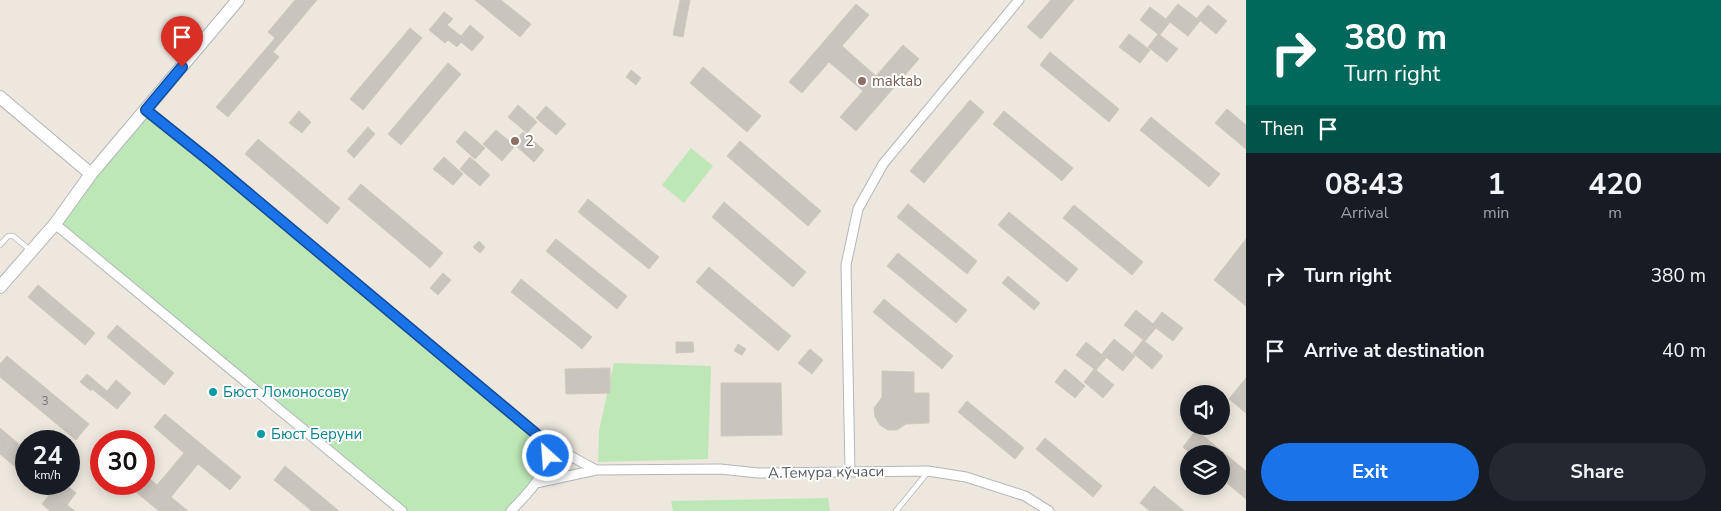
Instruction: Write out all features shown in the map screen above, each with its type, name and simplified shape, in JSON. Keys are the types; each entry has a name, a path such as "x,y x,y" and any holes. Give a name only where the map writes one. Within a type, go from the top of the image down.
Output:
{"street":[{"path":"0,287 55,224 91,174 238,0"},
{"path":"850,472 846,265 858,209 883,164 1019,0"},
{"path":"0,96 91,174"},
{"path":"146,110 211,162 547,443 596,470"},
{"path":"55,224 402,511"},
{"path":"511,511 536,483 546,467 547,443"},
{"name":"А.Темура кўчаси","path":"536,483 596,470 720,469 758,473 928,471 966,477 1025,496 1050,511"}],"lane":[{"path":"0,245 8,236 13,236 31,251"},
{"path":"896,511 928,471"}],"green space":[{"path":"146,110 547,443 546,467 511,511 402,511 55,224"},
{"path":"691,148 713,166 684,203 662,185"},
{"path":"614,363 711,366 708,459 598,462 599,431"},
{"path":"828,498 830,511 673,511 671,501"}],"building":[{"path":"295,0 317,0 273,52 279,57 228,117 216,107 275,38 268,32"},
{"path":"475,0 501,0 531,24 520,37"},
{"path":"680,0 690,0 683,37 673,35"},
{"path":"1051,0 1074,0 1041,39 1027,27"},
{"path":"856,4 869,15 842,46 876,76 903,45 919,59 856,131 840,117 863,91 829,62 802,93 789,82"},
{"path":"1178,4 1200,21 1188,36 1166,19"},
{"path":"1208,5 1227,21 1216,34 1197,18"},
{"path":"1150,7 1170,22 1160,35 1178,49 1167,62 1148,47 1158,34 1140,20"},
{"path":"444,12 453,19 447,25 461,36 470,25 484,37 472,51 461,42 457,47 448,40 445,43 429,30"},
{"path":"410,28 422,38 363,110 350,99"},
{"path":"1129,34 1150,50 1140,63 1119,47"},
{"path":"1050,52 1119,109 1109,122 1040,65"},
{"path":"448,63 461,74 401,145 388,134"},
{"path":"703,67 761,116 747,132 690,83"},
{"path":"631,70 641,78 636,85 626,77"},
{"path":"970,100 984,112 924,183 910,171"},
{"path":"518,105 537,122 527,133 508,117"},
{"path":"546,106 566,124 556,135 536,118"},
{"path":"1227,109 1246,125 1246,149 1215,123"},
{"path":"299,111 311,122 302,133 289,123"},
{"path":"1004,111 1073,168 1062,181 993,124"},
{"path":"1151,117 1220,174 1209,187 1140,130"},
{"path":"368,127 375,134 354,158 347,151"},
{"path":"496,130 515,146 502,161 483,144"},
{"path":"465,131 485,148 475,159 456,142"},
{"path":"523,132 544,150 534,162 513,143"},
{"path":"258,139 340,208 327,224 245,154"},
{"path":"740,141 821,211 808,226 727,156"},
{"path":"444,157 463,174 453,185 433,169"},
{"path":"470,157 490,175 480,186 460,169"},
{"path":"361,184 443,253 430,268 348,199"},
{"path":"588,199 659,257 649,269 578,212"},
{"path":"724,202 806,272 793,287 712,217"},
{"path":"908,204 977,261 967,274 897,217"},
{"path":"1074,205 1143,262 1132,275 1063,218"},
{"path":"1009,212 1078,269 1067,282 998,225"},
{"path":"556,239 627,296 617,309 546,251"},
{"path":"1246,239 1246,306 1214,280"},
{"path":"479,241 485,247 480,253 473,247"},
{"path":"898,253 967,310 956,323 887,266"},
{"path":"709,267 791,336 778,351 696,282"},
{"path":"443,273 451,280 438,295 430,288"},
{"path":"1008,276 1040,303 1034,310 1002,283"},
{"path":"521,279 592,337 582,349 511,292"},
{"path":"38,285 95,333 85,345 28,297"},
{"path":"884,299 953,356 942,369 873,312"},
{"path":"1136,310 1153,324 1162,312 1183,328 1173,341 1156,328 1145,341 1124,325"},
{"path":"117,325 174,373 164,385 107,337"},
{"path":"1114,339 1135,356 1123,371 1102,354"},
{"path":"1143,340 1163,356 1152,369 1133,353"},
{"path":"676,342 693,342 694,352 676,353"},
{"path":"1086,342 1106,358 1096,370 1114,385 1103,398 1084,382 1094,369 1076,355"},
{"path":"738,344 746,349 742,355 734,351"},
{"path":"810,349 823,360 812,374 798,363"},
{"path":"7,356 89,424 80,435 80,430 64,430 0,377 0,364"},
{"path":"610,368 610,393 566,394 565,369"},
{"path":"1065,369 1085,386 1075,398 1055,382"},
{"path":"882,371 914,372 914,393 929,393 929,423 906,424 897,430 888,430 880,425 875,417 874,408 882,397"},
{"path":"87,374 107,391 116,380 131,393 117,409 80,382"},
{"path":"1246,378 1246,413 1230,398"},
{"path":"721,383 781,383 782,435 721,436"},
{"path":"967,401 1024,448 1015,459 958,412"},
{"path":"165,414 241,477 230,490 198,464 171,497 188,511 159,511 139,495 155,495 155,483 157,485 184,453 154,427"},
{"path":"0,428 15,441 15,467 0,454"},
{"path":"1192,435 1202,435 1214,445 1185,445"},
{"path":"1045,438 1102,486 1093,497 1036,449"},
{"path":"1230,458 1246,471 1246,499 1230,486"},
{"path":"285,466 339,511 312,511 274,480"},
{"path":"1154,486 1184,511 1150,511 1140,503"},
{"path":"49,495 74,495 67,505 75,511 50,511 42,504"}],"place":[{"name":"maktab","path":"862,81"},
{"name":"2","path":"515,141"},
{"name":"Бюст Ломоносову","path":"213,392"},
{"name":"Бюст Беруни","path":"261,434"}],"route":[{"path":"182,67 146,110 211,162 547,443 548,456"}]}
